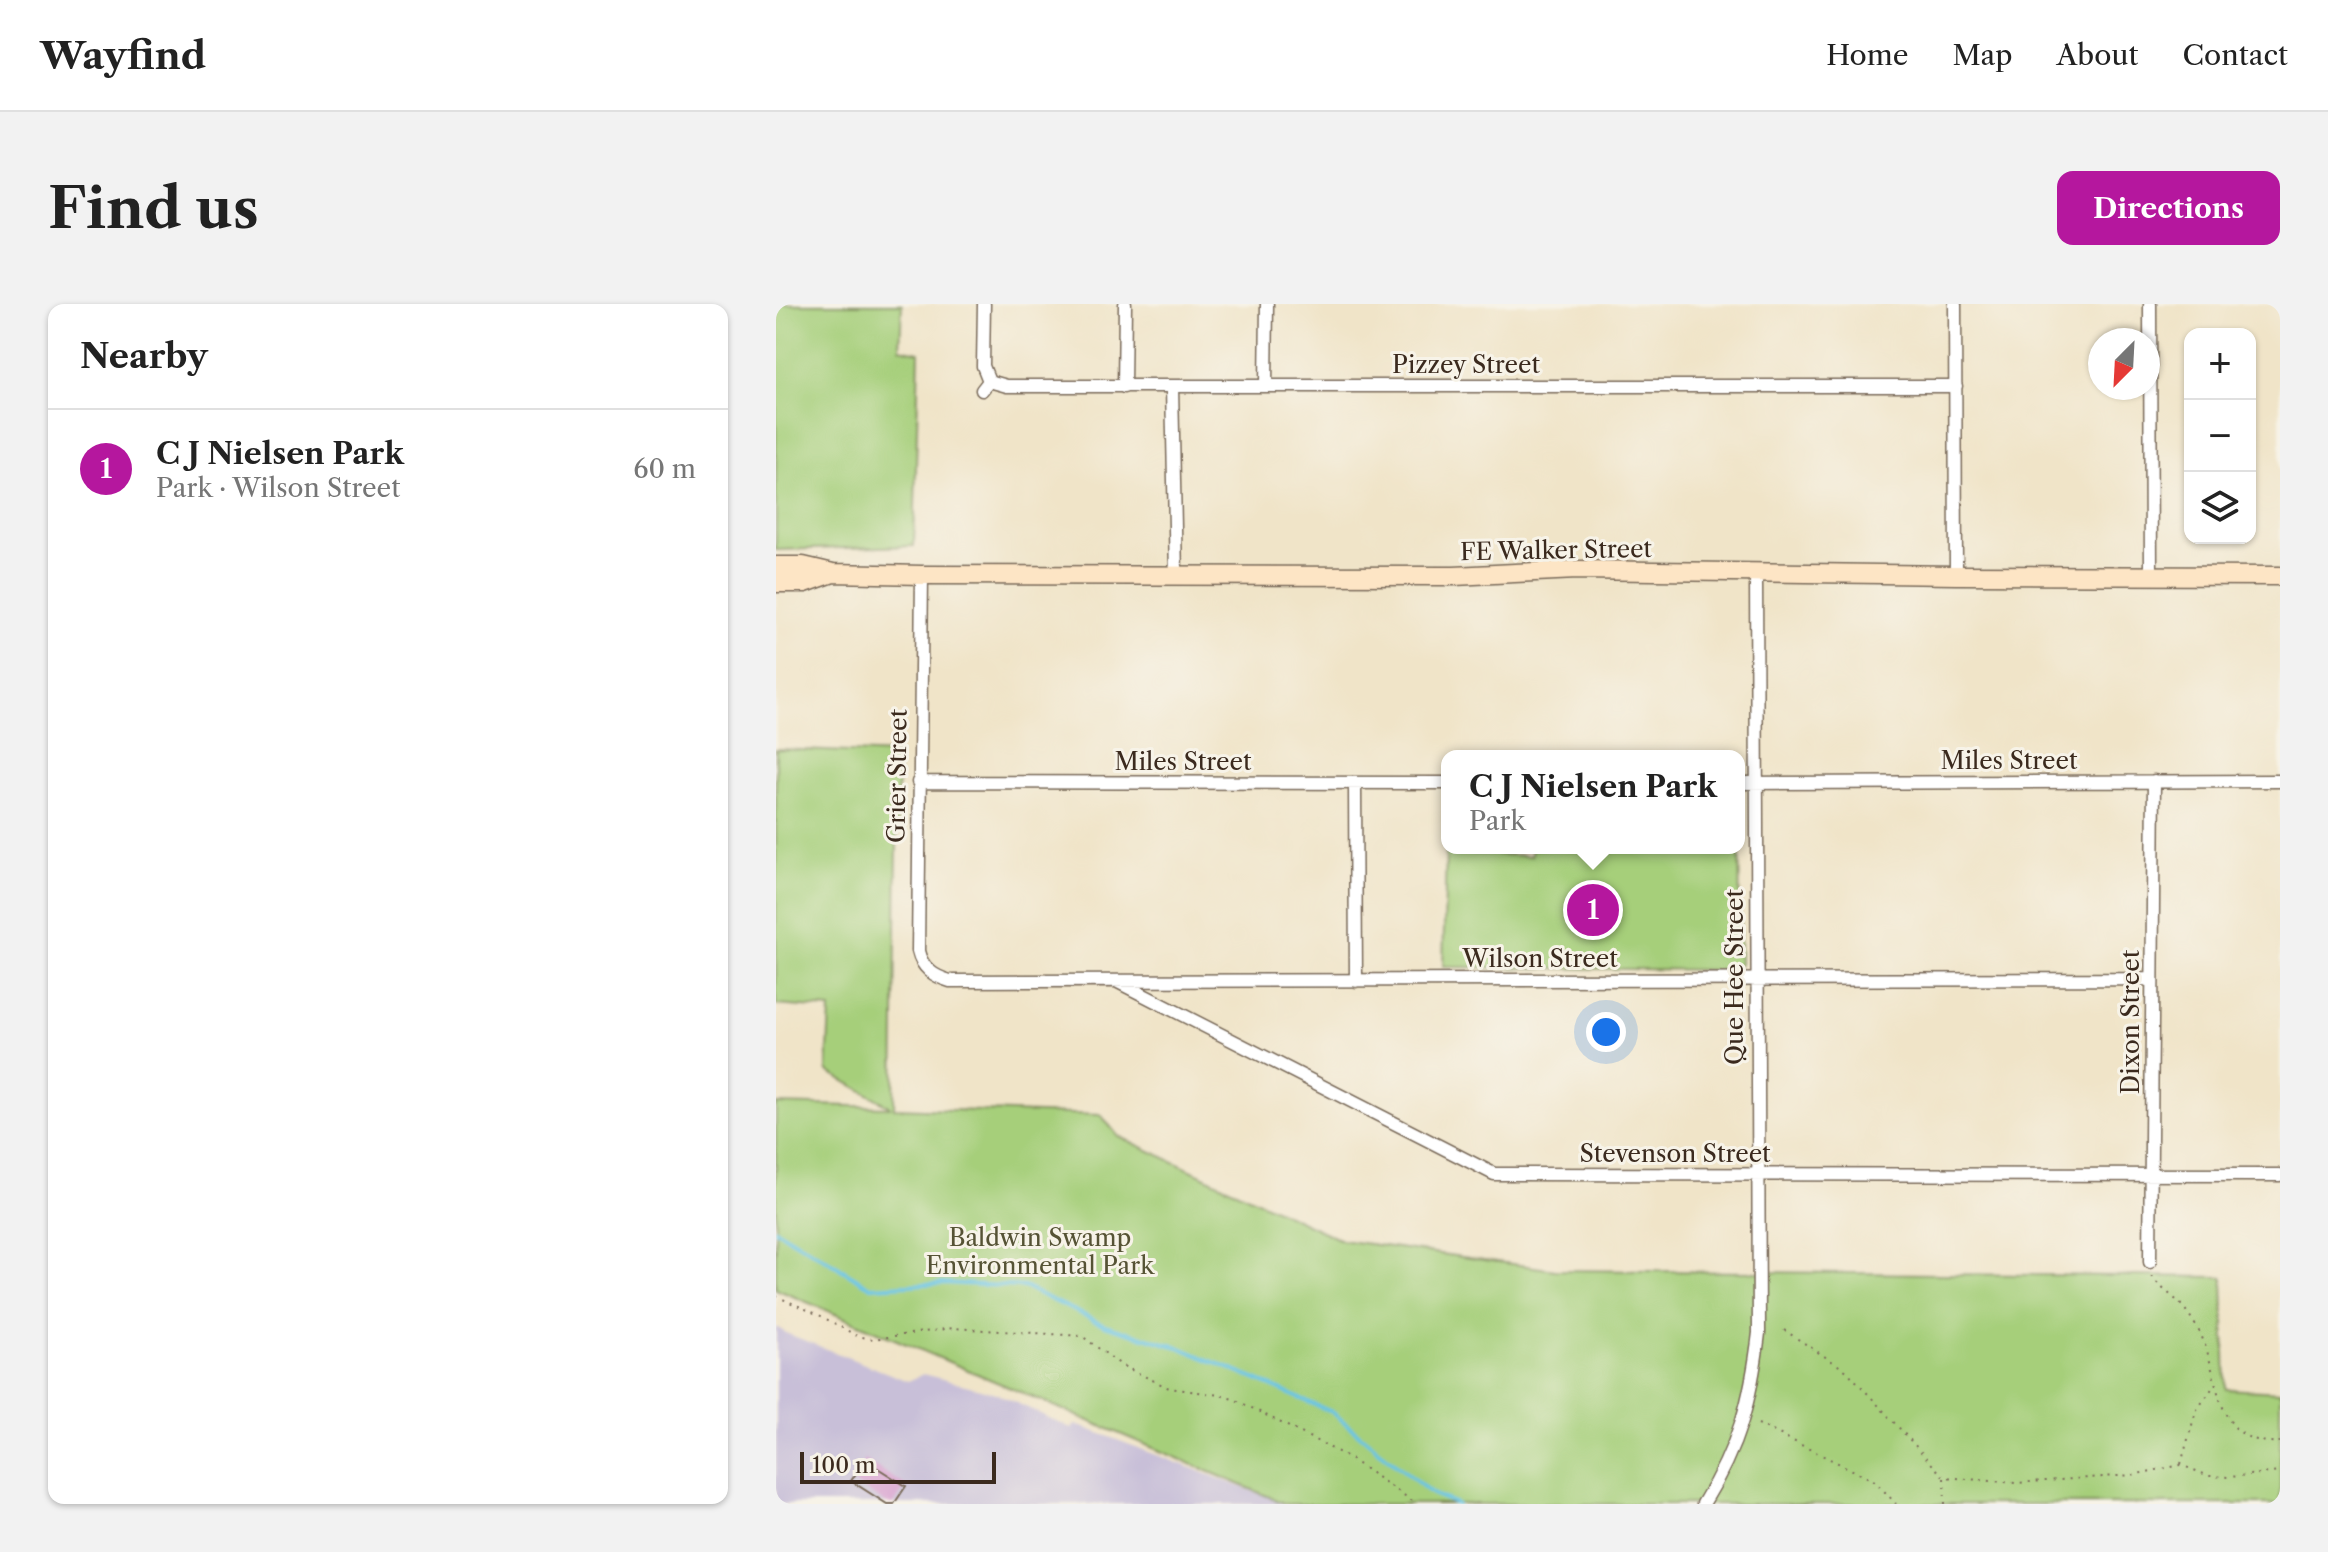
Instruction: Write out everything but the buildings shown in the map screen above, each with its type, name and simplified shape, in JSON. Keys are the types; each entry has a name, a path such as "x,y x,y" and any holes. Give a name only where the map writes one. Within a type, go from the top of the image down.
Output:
{"main road":[{"name":"FE Walker Street","path":"776,566 803,566 833,573 922,575 1454,576 1577,570 2280,576"},
{"name":"FE Walker Street","path":"776,583 805,583 833,573"}],"street":[{"name":"Pizzey Street","path":"984,304 983,366 986,386 1956,386"},
{"path":"1124,387 1125,304"},
{"path":"1266,386 1267,304"},
{"path":"1955,304 1956,575"},
{"path":"2150,304 2151,576"},
{"path":"1172,387 1176,575"},
{"name":"Que Hee Street","path":"1703,1504 1721,1474 1742,1427 1755,1370 1759,1333 1756,573"},
{"name":"Grier Street","path":"922,575 918,951 924,967 932,973"},
{"name":"Dixon Street","path":"2150,1262 2154,781"},
{"name":"Miles Street","path":"1745,783 2280,781"},
{"name":"Miles Street","path":"918,782 1441,783"},
{"path":"1355,783 1356,981"},
{"name":"Wilson Street","path":"932,973 950,981 2151,979"},
{"name":"Stevenson Street","path":"1116,981 1494,1174 2280,1175"}],"path":[{"path":"2150,1262 2149,1270 2158,1286 2182,1305 2200,1333 2227,1420 2237,1431 2250,1438 2280,1442"},
{"path":"776,1296 857,1336 873,1339 953,1328 1082,1336 1121,1365 1169,1388 1236,1400 1346,1456 1417,1504"},
{"path":"1784,1330 1847,1371 1944,1477 1945,1504"},
{"path":"2181,1465 2196,1411 2216,1383"},
{"path":"1758,1424 1875,1481 1896,1504"},
{"path":"1944,1477 2016,1483 2132,1475 2181,1465 2209,1476 2280,1472"}],"shaded area":[{"path":"776,1327 908,1381 923,1374 996,1393 1072,1429 1075,1424 1286,1504 776,1504"}],"green space":[{"path":"776,304 902,304 900,348 919,352 914,546 776,550"},
{"name":"Baldwin Swamp Environmental Park","path":"776,749 898,754 894,1108 1101,1115 1118,1136 1341,1240 1555,1270 2223,1277 2226,1389 2280,1392 2280,1504 1286,1504 776,1289 776,1104 891,1107 827,1071 830,1009 776,1005"},
{"path":"1446,854 1739,854 1740,963 1736,968 1725,970 1443,967"}],"waterway":[{"path":"776,1230 871,1287 943,1283 1024,1287 1105,1325 1181,1348 1332,1412 1432,1494 1457,1504"}],"place":[{"name":"C J Nielsen Park","path":"1593,910"}]}
